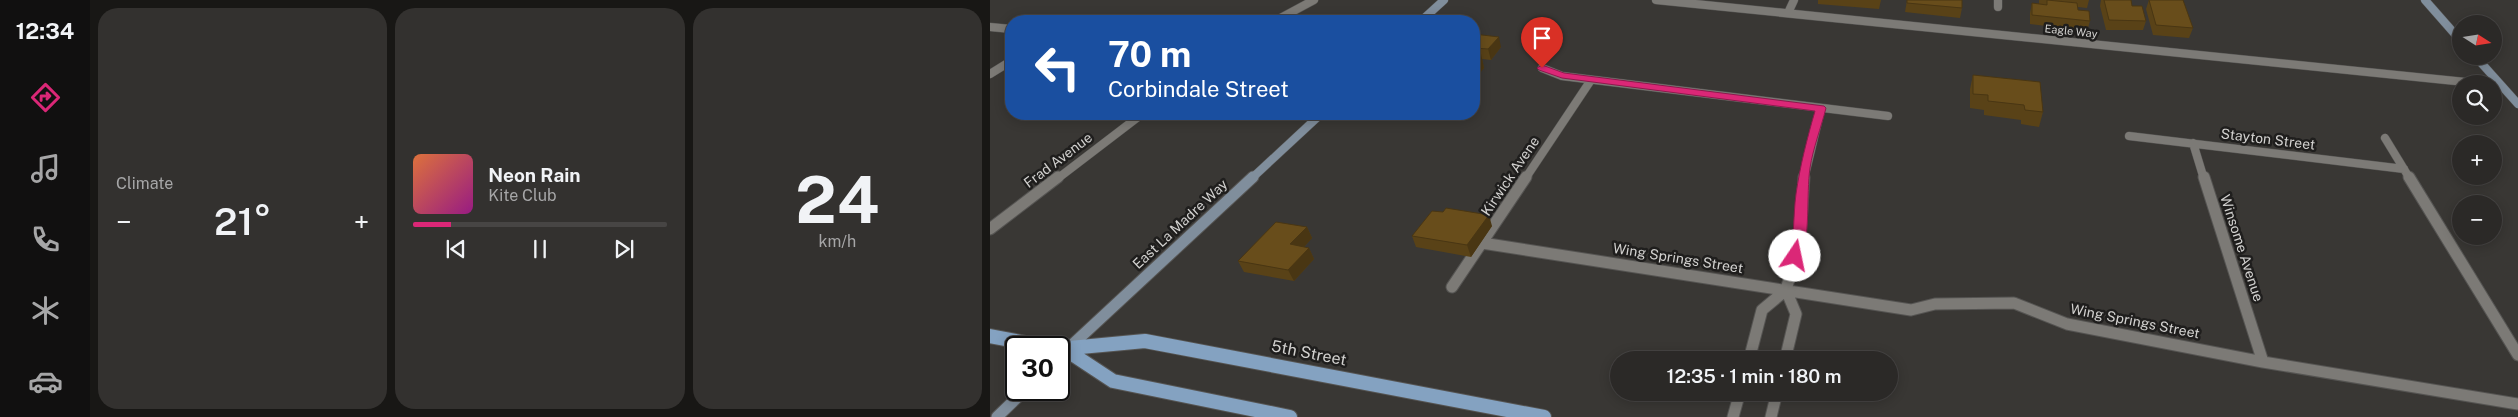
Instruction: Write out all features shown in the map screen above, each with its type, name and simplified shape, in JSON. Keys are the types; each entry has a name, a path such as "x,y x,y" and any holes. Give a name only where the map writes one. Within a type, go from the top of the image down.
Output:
{"main road":[{"name":"5th Street","path":"990,336 1005,339"},
{"name":"5th Street","path":"1070,350 1146,341 1544,417"},
{"name":"5th Street","path":"1070,357 1113,381 1290,417"}],"street":[{"path":"1286,15 1314,0"},
{"path":"1428,15 1444,0"},
{"name":"Eagle Way","path":"1656,0 2452,81"},
{"path":"1788,13 1794,0"},
{"path":"2426,0 2452,30"},
{"path":"990,27 1005,28"},
{"path":"990,74 1005,65"},
{"path":"2482,65 2489,75"},
{"path":"1542,68 1562,76 1888,116"},
{"name":"Kirwick Avene","path":"1452,287 1591,80"},
{"path":"2502,90 2518,104"},
{"path":"1751,351 1762,310 1786,290 1800,239 1801,200 1805,166 1821,108"},
{"name":"Frad Avenue","path":"990,229 1134,120"},
{"name":"East La Madre Way","path":"1070,341 1314,120"},
{"name":"Stayton Street","path":"2129,136 2404,169"},
{"path":"2385,138 2518,355"},
{"name":"Winsome Avenue","path":"2193,143 2262,362"},
{"name":"Wing Springs Street","path":"1482,243 1911,310 1935,304 2014,303 2067,324 2262,362 2518,404"},
{"path":"1786,290 1796,314 1787,351"},
{"path":"996,417 1013,401"},
{"path":"1733,417 1737,401"},
{"path":"1771,417 1775,401"}],"building":[{"path":"1907,0 1962,0 1962,8 1907,3"},
{"path":"2047,0 2077,3 2078,10 2089,11 2090,21 2032,15 2032,3 2047,5"},
{"path":"2104,0 2131,0 2132,6 2142,6 2146,21 2109,20"},
{"path":"2149,0 2183,0 2193,28 2156,25"},
{"path":"1480,35 1499,37 1488,49 1480,48"},
{"path":"1973,75 2040,82 2043,112 2025,110 2024,105 1988,101 1988,95 1973,94"},
{"path":"1446,208 1489,215 1467,245 1412,236 1432,211 1443,212"},
{"path":"1276,222 1307,227 1290,244 1309,248 1288,270 1238,261"}],"route":[{"path":"1542,68 1562,76 1821,108 1805,166 1801,200 1800,239 1795,256"}]}
